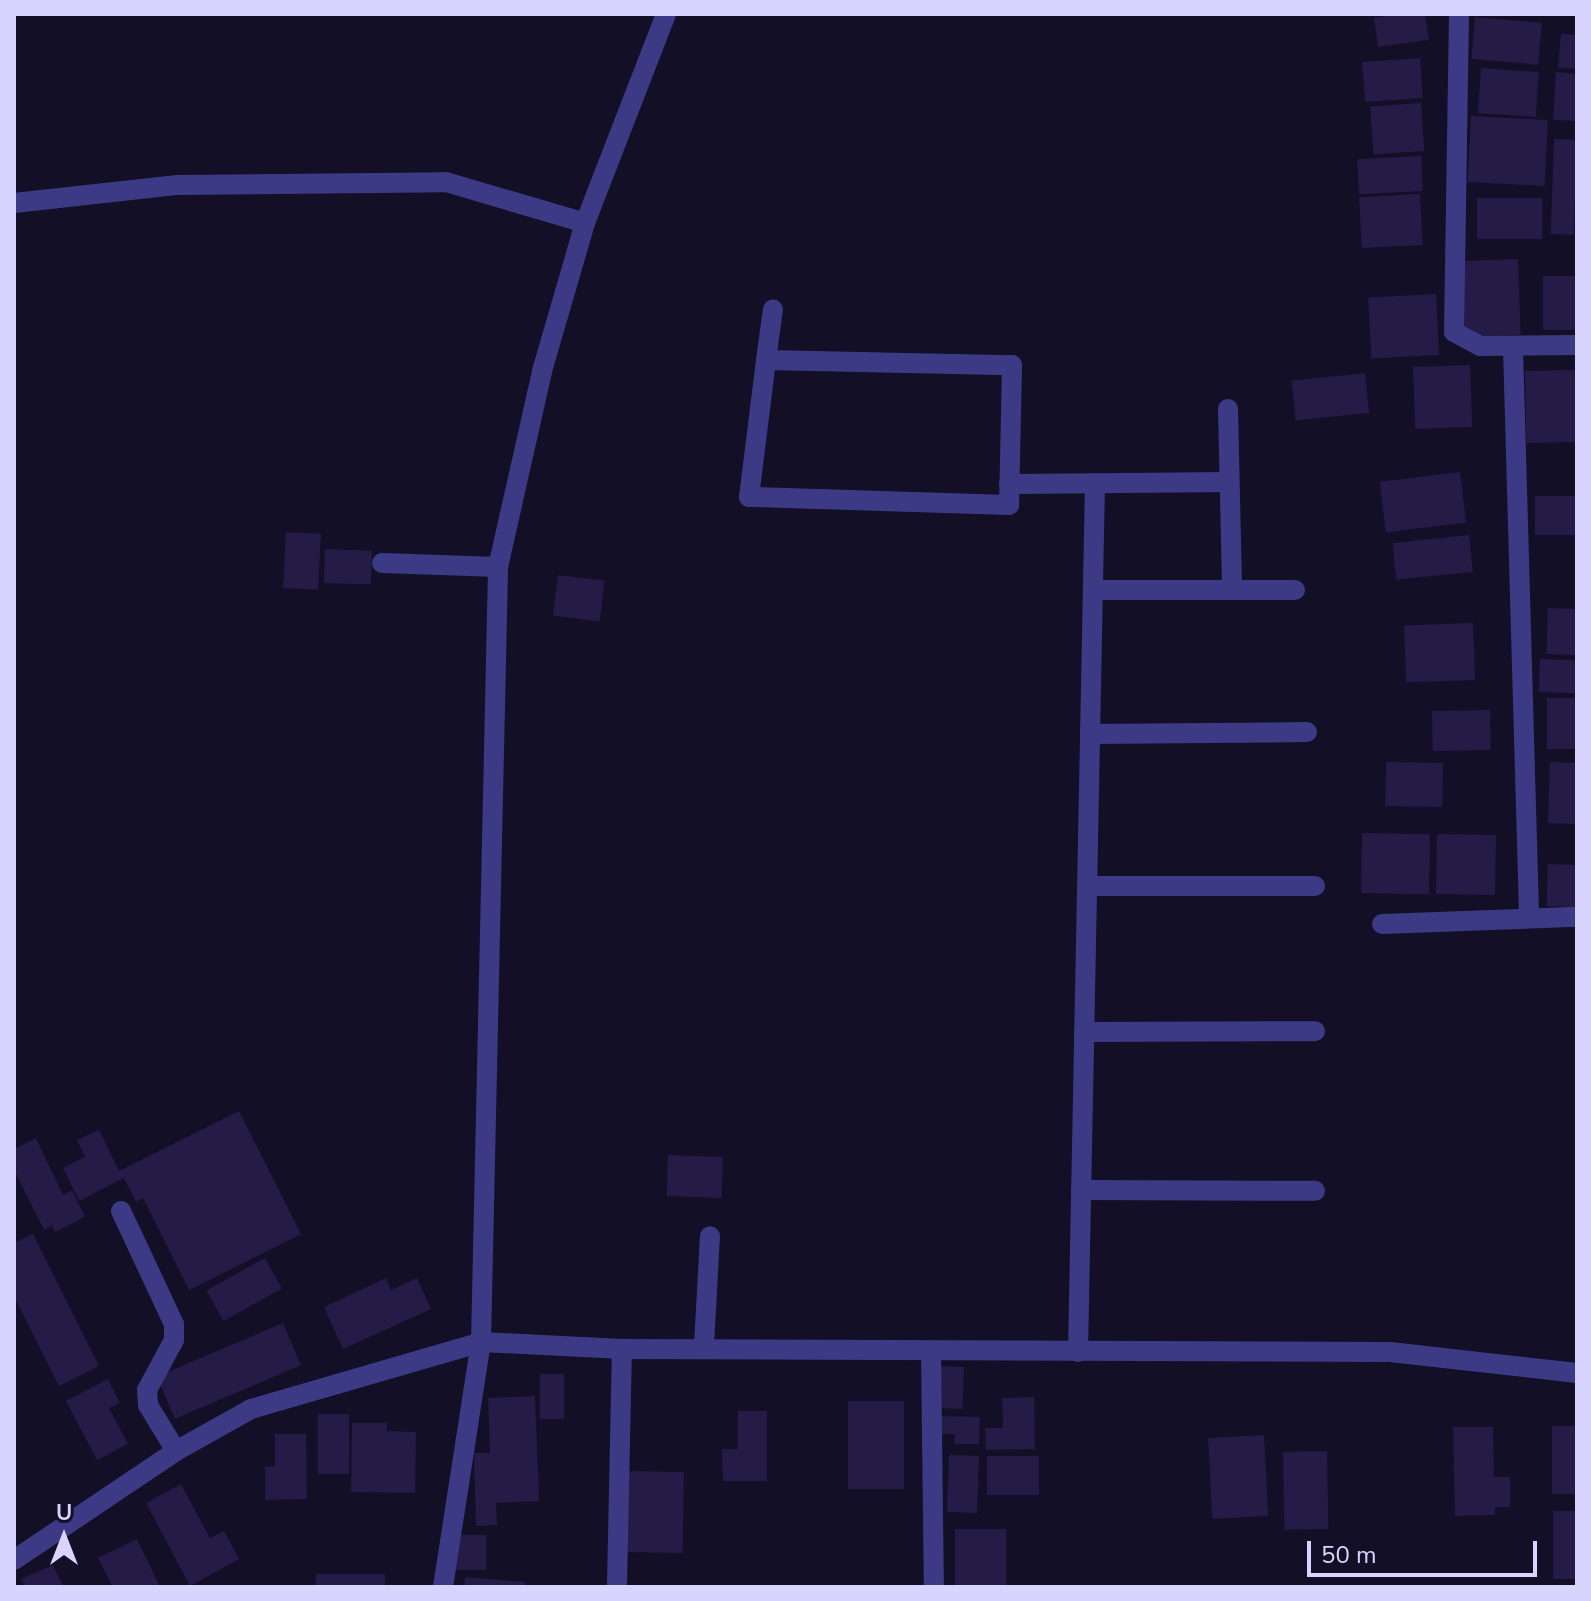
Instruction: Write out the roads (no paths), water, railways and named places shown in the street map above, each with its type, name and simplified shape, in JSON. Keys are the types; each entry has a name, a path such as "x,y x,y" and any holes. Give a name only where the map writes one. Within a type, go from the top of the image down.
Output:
{"street":[{"path":"443,1587 481,1342 498,567 542,371 585,223 666,14"},
{"path":"1459,14 1454,332 1465,342 1513,348 1577,345"},
{"path":"14,203 178,185 431,182 585,223"},
{"path":"766,360 1012,365 1009,505 749,497 766,360 773,309"},
{"path":"1513,348 1529,915"},
{"path":"1228,409 1232,590"},
{"path":"1009,484 1229,482"},
{"path":"1078,1352 1095,485"},
{"path":"382,563 498,567"},
{"path":"1093,590 1295,590"},
{"path":"1090,734 1307,732"},
{"path":"1087,886 1315,886"},
{"path":"1382,924 1529,915 1577,917"},
{"path":"1084,1032 1315,1031"},
{"path":"1081,1190 1315,1191"},
{"path":"121,1211 174,1324 174,1340 147,1390 148,1405 176,1451"},
{"path":"704,1346 710,1236"},
{"path":"14,1560 176,1451 251,1409 481,1342 622,1349 704,1346 931,1351 1390,1352 1577,1373"},
{"path":"617,1585 622,1349"},
{"path":"931,1351 934,1587"}]}
